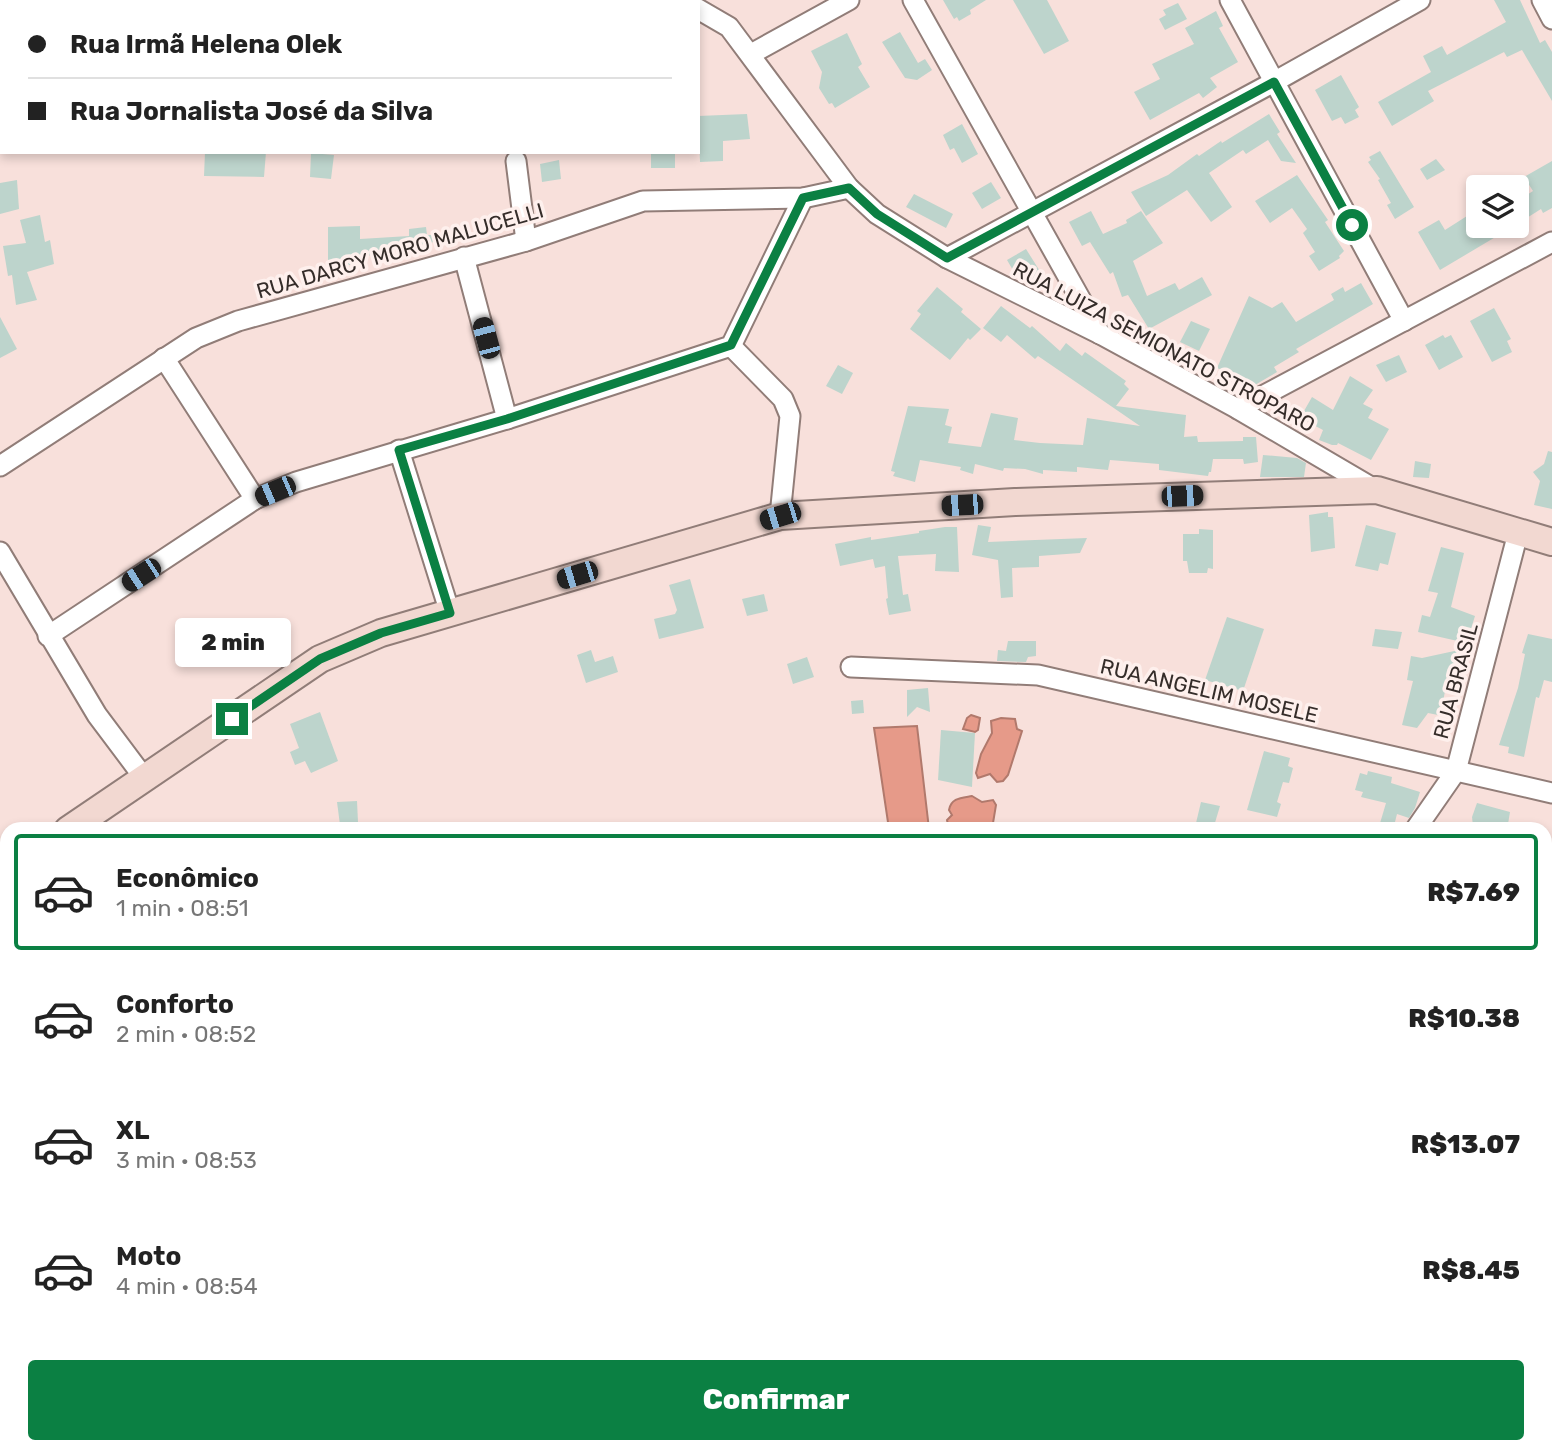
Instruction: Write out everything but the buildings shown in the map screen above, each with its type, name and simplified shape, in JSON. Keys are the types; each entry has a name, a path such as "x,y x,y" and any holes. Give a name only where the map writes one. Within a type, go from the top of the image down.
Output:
{"main road":[{"path":"80,822 320,659 381,633 780,516 1015,502 1377,490 1552,542"}],"street":[{"path":"751,54 849,0"},
{"path":"913,0 1100,334"},
{"path":"1230,0 1404,321"},
{"path":"947,258 1420,0"},
{"path":"1542,0 1552,19"},
{"name":"RUA LUIZA SEMIONATO STROPARO","path":"700,10 729,27 849,188 877,214 947,258 1100,334 1238,409 1377,490"},
{"path":"516,161 526,241"},
{"name":"RUA DARCY MORO MALUCELLI","path":"0,466 164,358 215,328 526,241 643,201 803,198 849,188"},
{"path":"48,636 256,499 296,482 507,419 731,345 803,198"},
{"path":"1238,409 1552,242"},
{"path":"464,257 507,419"},
{"path":"731,345 783,400 790,416 780,516"},
{"path":"164,358 256,499"},
{"path":"399,450 450,613"},
{"name":"RUA BRASIL","path":"1421,822 1456,771 1518,533"},
{"path":"0,552 97,715 145,779"},
{"name":"RUA ANGELIM MOSELE","path":"851,667 1038,675 1552,793"}],"shaded area":[{"path":"971,715 980,718 978,730 975,732 963,729"},
{"path":"1001,718 1015,719 1017,729 1022,731 1008,775 1003,781 997,782 990,774 978,778 976,773 981,754 992,733 991,721"},
{"path":"917,726 928,822 888,822 874,728"},
{"path":"972,796 982,802 993,800 996,805 993,822 947,822 952,815 949,810 957,799"}],"route":[{"path":"232,719 320,659 381,633 450,613 399,450 507,419 731,345 803,198 849,188 877,214 947,258 1274,82 1352,225"}]}
